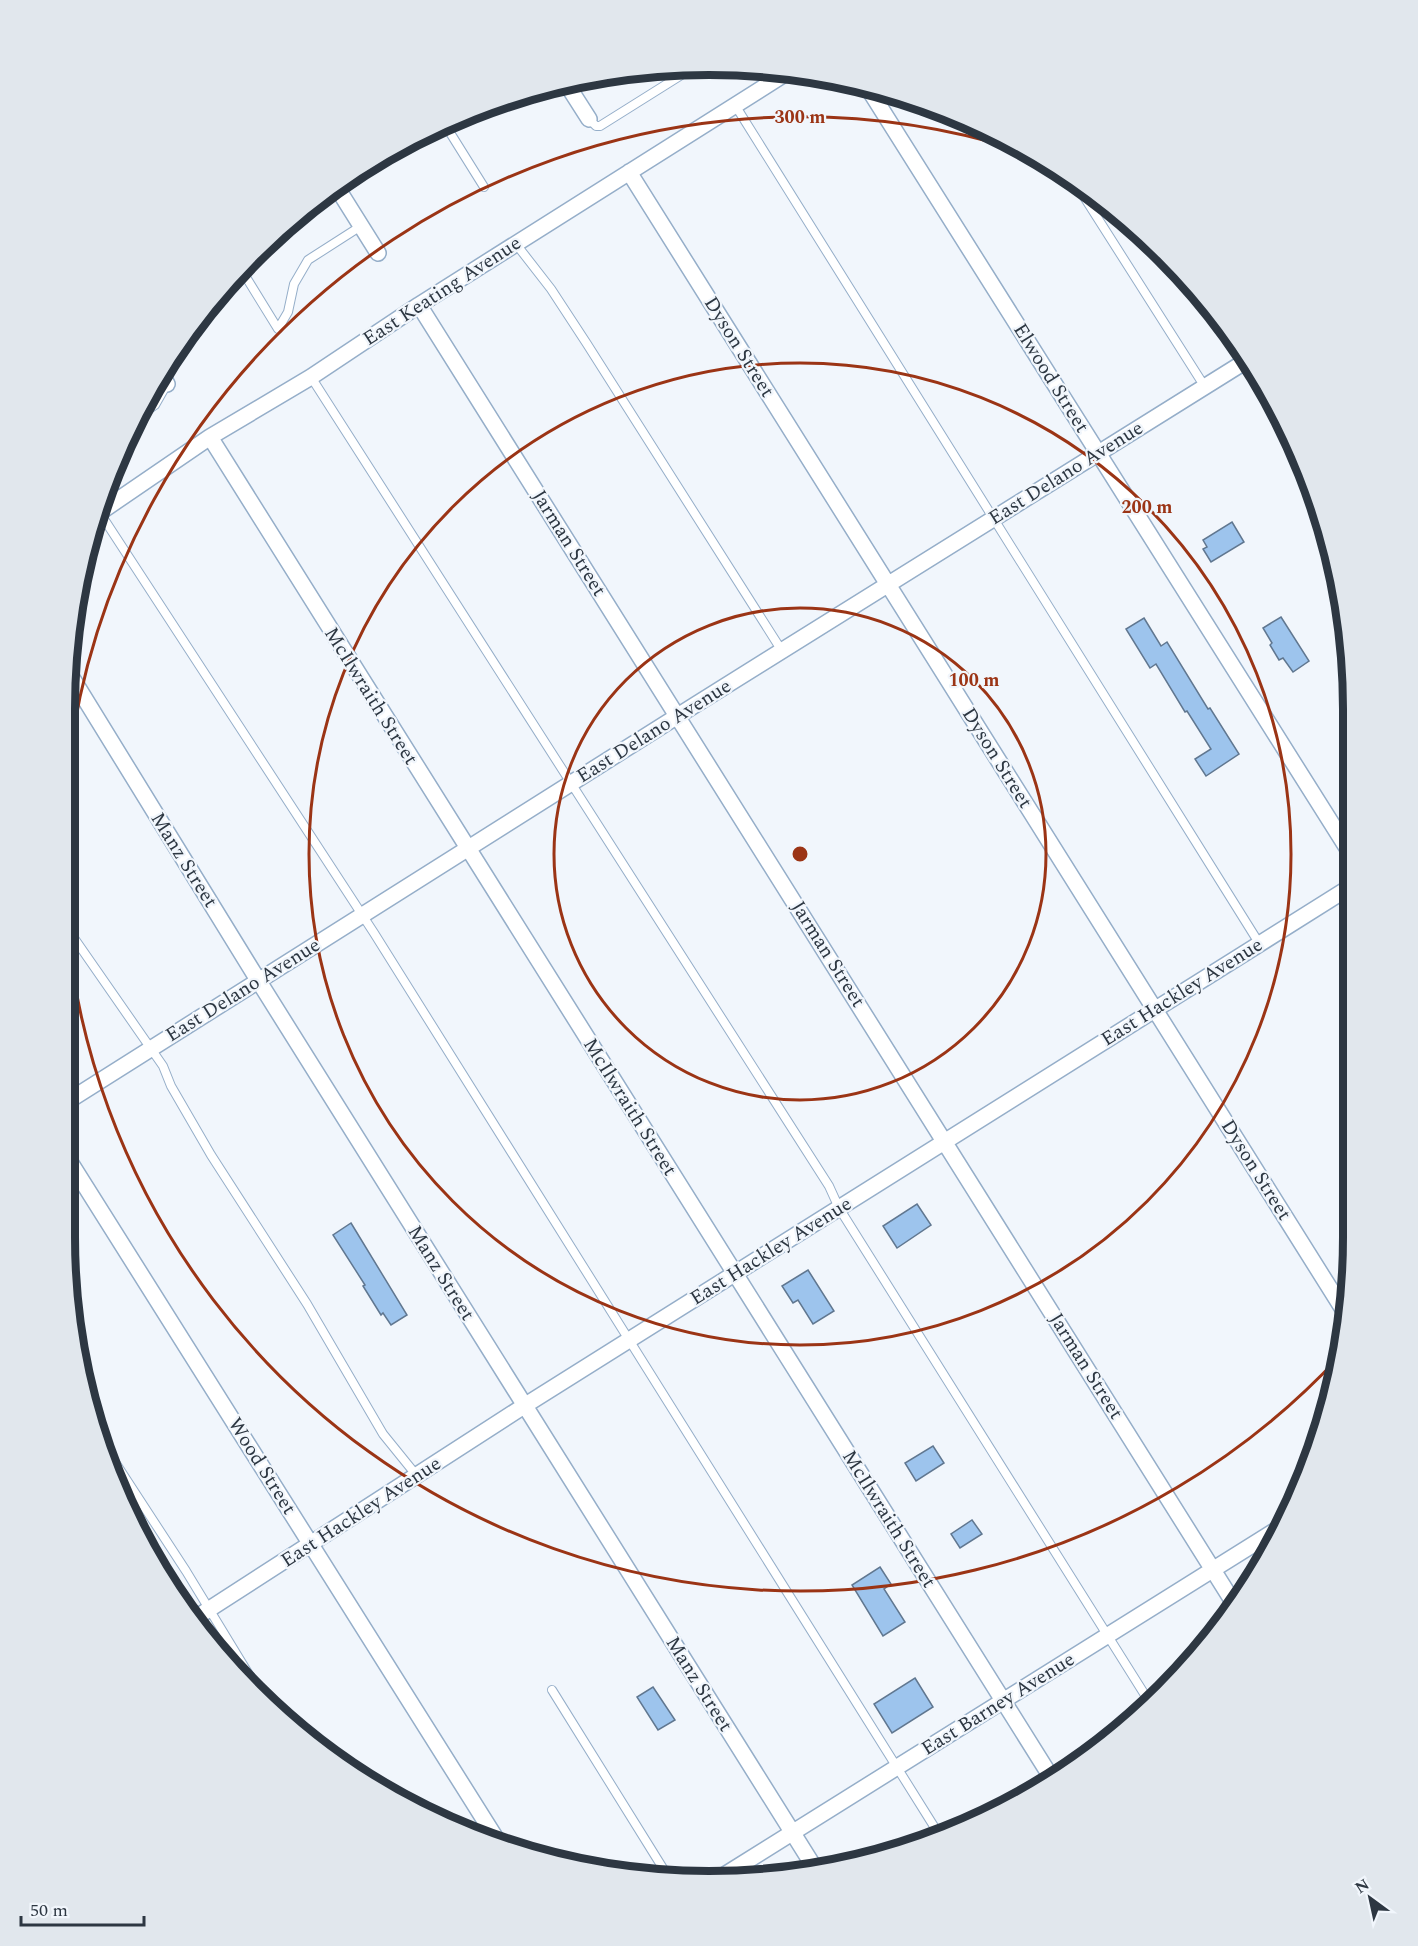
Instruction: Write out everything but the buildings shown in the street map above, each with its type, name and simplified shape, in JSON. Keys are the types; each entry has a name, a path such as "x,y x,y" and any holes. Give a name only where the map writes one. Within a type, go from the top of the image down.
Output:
{"street":[{"name":"East Keating Avenue","path":"108,507 210,437 310,377 419,305 777,79"},
{"path":"571,90 589,119"},
{"name":"Elwood Street","path":"874,97 1343,841"},
{"name":"Dyson Street","path":"629,172 1340,1304"},
{"path":"341,194 378,253"},
{"name":"Jarman Street","path":"419,305 1230,1598"},
{"name":"East Delano Avenue","path":"75,1096 1241,364"},
{"name":"McIlwraith Street","path":"210,437 1048,1772"},
{"name":"Manz Street","path":"76,684 258,980 812,1863"},
{"name":"East Hackley Avenue","path":"201,1615 524,1406 1343,891"},
{"name":"Wood Street","path":"75,1171 492,1832"},
{"name":"East Barney Avenue","path":"732,1870 1268,1535"}],"lane":[{"path":"589,119 596,126 600,126 680,76"},
{"path":"735,105 1259,944"},
{"path":"449,131 484,187"},
{"path":"1086,199 1205,387"},
{"path":"246,277 278,329 288,312 294,284 308,260 361,226"},
{"path":"516,244 551,289 587,344 782,651"},
{"path":"310,377 829,1186 839,1208 1146,1696"},
{"path":"152,407 159,395"},
{"path":"104,523 363,915 936,1829"},
{"path":"75,941 163,1066 171,1086 211,1155 307,1304 383,1434 417,1476"},
{"path":"119,1469 245,1669"},
{"path":"552,1690 664,1870"}]}
